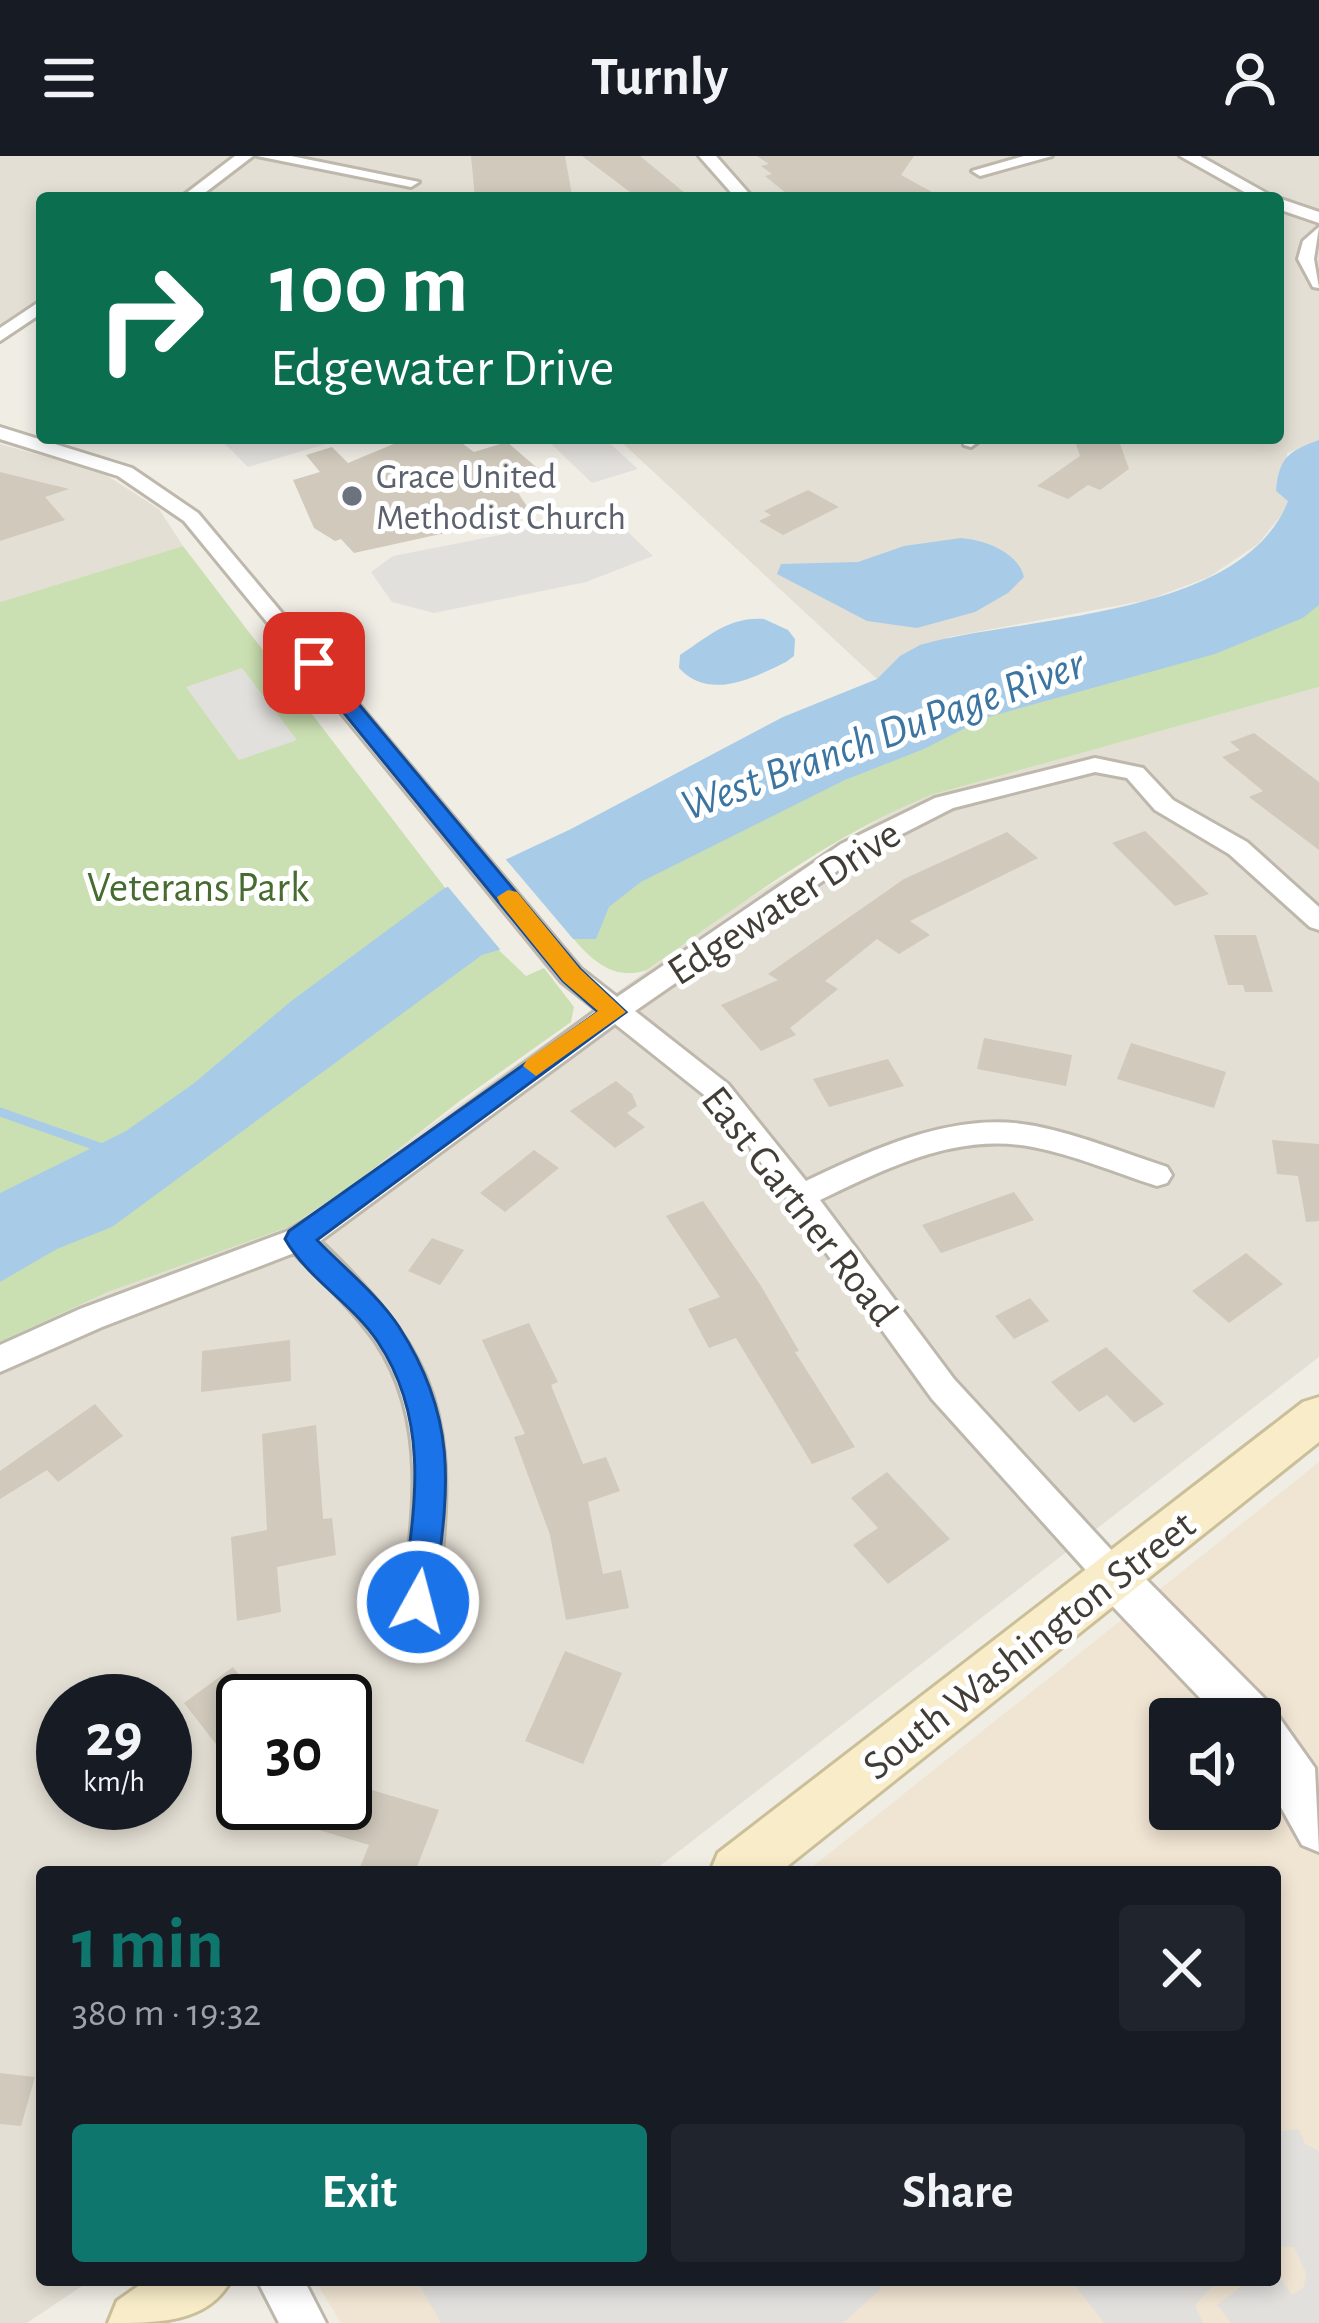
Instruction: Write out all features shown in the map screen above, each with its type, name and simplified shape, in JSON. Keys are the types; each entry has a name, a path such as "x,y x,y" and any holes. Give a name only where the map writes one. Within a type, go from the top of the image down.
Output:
{"main road":[{"name":"South Washington Street","path":"744,1866 1319,1416"},
{"path":"139,2323 191,2286"}],"street":[{"path":"196,192 245,156"},
{"path":"265,156 411,182"},
{"path":"706,156 739,192"},
{"path":"980,171 1044,156"},
{"path":"1188,156 1256,192"},
{"path":"1284,204 1319,218"},
{"path":"1319,232 1306,259 1319,283"},
{"path":"0,336 36,309"},
{"name":"East Gartner Road","path":"0,433 36,443"},
{"name":"East Gartner Road","path":"41,444 122,466 174,501 550,949 614,1012 718,1091 803,1195 943,1389 1114,1577"},
{"name":"Edgewater Drive","path":"0,1360 92,1318 299,1239 614,1012 891,827 984,789 1095,765 1135,773 1164,805 1238,848 1319,921"},
{"path":"803,1195 899,1153 974,1134 1031,1136 1156,1175"},
{"path":"299,1239 388,1333 423,1401 432,1492 414,1639"},
{"path":"1114,1577 1232,1698"},
{"path":"1281,1760 1319,1828"},
{"path":"282,2286 304,2323"}],"shaded area":[{"path":"0,156 233,156 184,192 36,192 36,301 0,328"},
{"path":"256,156 1319,156 1319,440 1287,453 1288,501 1283,513 1258,544 1209,577 1148,600 949,637 877,679 623,444 1284,444 1284,192 207,192"},
{"path":"0,444 103,473 159,509 183,546 0,602"},
{"path":"222,444 326,444 248,467"},
{"path":"551,444 611,444 638,469 592,483"},
{"path":"601,506 653,556 586,582 434,613 392,602 371,572 393,556 536,528"},
{"path":"242,668 297,740 239,760 186,687"},
{"path":"1319,687 1319,1357 660,1866 36,1866 36,2286 82,2286 27,2323 0,2323 0,1342 108,1292 289,1227 740,904 894,810 931,795"},
{"path":"1319,1462 1319,2323 341,2323 319,2286 1281,2286 1281,1866 814,1866"},
{"path":"1299,2129 1305,2144 1319,2151 1319,2323 1231,2323 1217,2305 1242,2286 1281,2286 1281,2279 1292,2295 1304,2287 1306,2273 1294,2247 1281,2246 1281,2131"},
{"path":"420,2286 881,2289 843,2323 441,2323"},
{"path":"1076,2286 1213,2286 1195,2305 1203,2323 1104,2323"}],"green space":[{"path":"1319,504 1319,687 931,795 820,852 647,970 629,973 598,962 537,891 1216,615"},
{"name":"Veterans Park","path":"183,546 476,928 526,976 544,968 574,1007 571,1022 289,1227 108,1292 0,1342 0,602"}],"water":[{"name":"West Branch DuPage River","path":"1319,440 1319,605 1303,618 1215,654 985,718 924,749 845,780 641,882 609,907 596,939 536,939 482,955 112,1227 57,1249 0,1282 0,1193 126,1131 443,889 571,829 783,717 877,679 900,656 920,645 1125,606 1226,569 1263,540 1288,501 1276,491 1287,457"},
{"path":"961,538 999,549 1015,561 1024,577 1008,593 975,612 917,628 867,621 777,574 781,564 858,562 904,546"},
{"path":"764,619 788,630 795,639 794,656 786,662 746,680 717,685 691,678 679,668 680,655 719,629"}],"pier":[{"path":"502,855 574,940 504,954 444,882"}],"building":[{"path":"471,156 565,156 571,192 474,192"},
{"path":"582,156 640,156 684,192 630,192"},
{"path":"757,156 914,156 901,175 932,192 785,192 765,176 772,174 761,166 769,164"},
{"name":"Grace United Methodist Church","path":"394,444 463,444 474,452 509,444 536,467 507,476 532,514 354,553 341,539 335,541 314,528 293,480 320,472 306,455 332,447 348,463"},
{"path":"1076,444 1120,444 1129,469 1100,490 1088,485 1068,499 1037,486 1080,456"},
{"path":"0,472 69,489 45,497 65,520 0,541"},
{"path":"808,490 839,507 783,535 759,521 771,515 764,511"},
{"path":"1254,733 1319,782 1319,850 1249,797 1263,791 1222,757 1240,750 1230,742"},
{"path":"1145,831 1209,894 1175,906 1112,843"},
{"path":"1007,832 1038,858 910,921 930,935 899,954 877,939 825,981 838,989 790,1028 796,1035 761,1051 721,1005 778,980 768,974 904,879"},
{"path":"1214,935 1256,935 1273,992 1245,992 1243,985 1228,985"},
{"path":"984,1038 1072,1055 1066,1086 977,1069"},
{"path":"1131,1043 1226,1072 1214,1108 1117,1079"},
{"path":"888,1059 904,1086 829,1107 813,1079"},
{"path":"616,1081 632,1094 637,1106 627,1113 645,1127 615,1148 570,1111"},
{"path":"1272,1140 1319,1144 1319,1221 1306,1222 1298,1176 1277,1174"},
{"path":"534,1150 559,1168 505,1212 480,1193"},
{"path":"1014,1192 1034,1220 941,1253 922,1225"},
{"path":"703,1201 761,1286 799,1351 795,1352 855,1447 812,1464 736,1338 709,1348 688,1309 720,1297 666,1216"},
{"path":"432,1238 464,1250 440,1285 408,1271"},
{"path":"1246,1253 1283,1284 1229,1323 1192,1291"},
{"path":"1030,1298 1049,1321 1014,1339 995,1316"},
{"path":"529,1323 558,1382 551,1385 583,1464 606,1457 620,1491 588,1502 603,1574 621,1570 629,1608 566,1620 550,1535 514,1437 525,1434 482,1340"},
{"path":"290,1340 291,1381 201,1392 202,1351"},
{"path":"1106,1347 1164,1404 1134,1423 1107,1395 1079,1412 1051,1382"},
{"path":"95,1404 123,1436 58,1482 47,1470 0,1499 0,1471"},
{"path":"316,1425 323,1519 332,1518 336,1555 277,1567 281,1612 237,1621 231,1537 267,1530 262,1434"},
{"path":"887,1472 950,1539 888,1584 853,1545 878,1528 851,1498"},
{"path":"565,1651 622,1673 583,1764 525,1741"},
{"path":"216,1679 216,1744 192,1713 192,1697"},
{"path":"372,1790 439,1810 417,1866 360,1866 369,1845 319,1830 372,1830"},
{"path":"0,2073 35,2077 21,2126 0,2124"}],"waterway":[{"path":"0,1112 102,1148"}],"slow traffic":[{"path":"508,897 572,975 614,1012 536,1066"}],"place":[{"name":"Grace United Methodist Church","path":"352,496"}],"route":[{"path":"314,663 572,975 614,1012 299,1239 388,1333 423,1401 432,1492 418,1602"}]}
